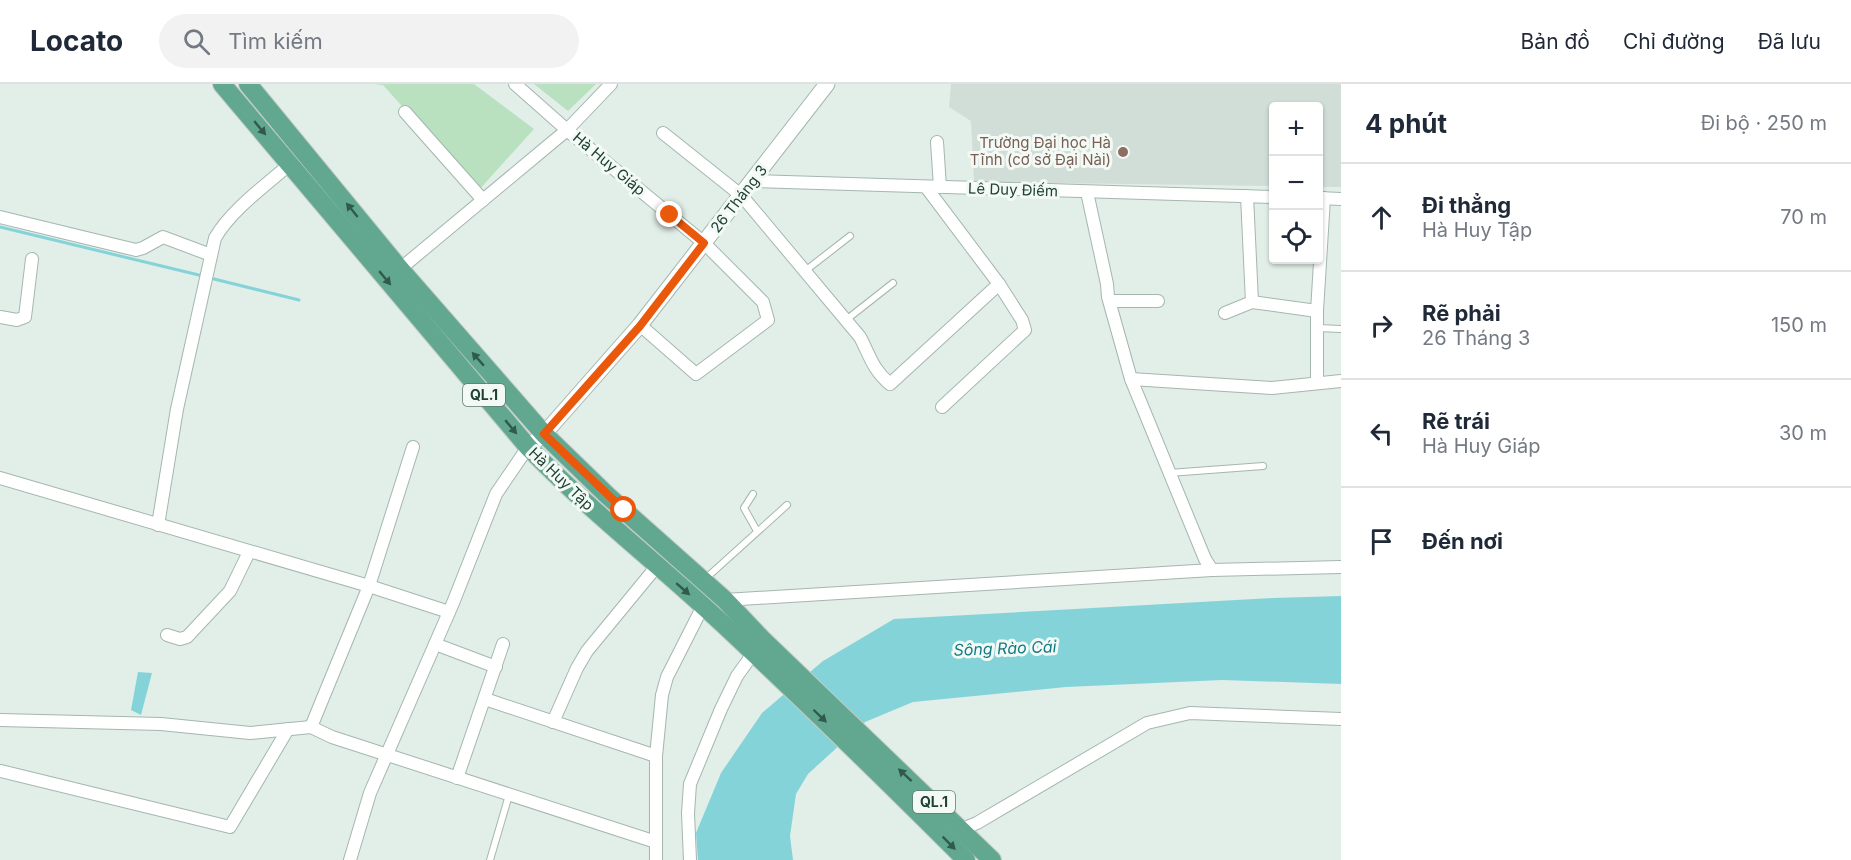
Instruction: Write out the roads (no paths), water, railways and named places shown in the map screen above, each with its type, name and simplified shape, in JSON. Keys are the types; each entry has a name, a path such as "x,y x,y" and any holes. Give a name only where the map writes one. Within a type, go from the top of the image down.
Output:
{"main road":[{"name":"Hà Huy Tập","path":"222,84 528,447 563,483 703,606 758,646 868,751 962,829 992,860"},
{"name":"Hà Huy Tập","path":"248,84 400,269 544,434 608,496 725,600 758,646"},
{"name":"Hà Huy Tập","path":"868,751 966,860"}],"street":[{"name":"Hà Huy Giáp","path":"515,84 704,243 763,302 768,320 696,374 640,326"},
{"path":"400,269 567,130 611,84"},
{"name":"26 Tháng 3","path":"528,447 544,434 640,326 825,85"},
{"path":"405,112 483,200"},
{"path":"663,133 742,196 860,337 870,361 880,376 890,384 999,284"},
{"path":"937,142 940,187"},
{"path":"158,525 177,409 215,238 224,226 290,164"},
{"name":"Lê Duy Điếm","path":"753,181 1269,197"},
{"path":"926,187 999,284 1022,320 1025,330 942,407"},
{"path":"1087,192 1110,302 1131,379 1168,473 1205,559 1212,570"},
{"path":"1247,196 1252,302"},
{"path":"1323,198 1341,199"},
{"path":"1317,382 1321,210"},
{"path":"0,217 136,250 163,237 211,255"},
{"path":"0,317 17,320 26,317 32,260"},
{"path":"1110,302 1158,301"},
{"path":"1226,313 1252,302 1317,311"},
{"path":"1131,379 1272,388 1341,381"},
{"path":"311,727 369,586 413,447"},
{"path":"350,860 370,793 449,612 496,494 528,447"},
{"path":"0,478 369,586 449,612"},
{"path":"167,635 180,639 187,637 230,591 249,552"},
{"path":"553,722 587,651 657,566"},
{"path":"725,600 1212,570 1341,567"},
{"path":"656,860 656,756 662,695 667,677 703,606"},
{"path":"435,644 496,667"},
{"path":"457,778 503,644"},
{"path":"690,860 688,813 690,784 737,676 758,646"},
{"path":"485,699 656,756"},
{"path":"962,829 977,823 1147,723 1190,713 1341,719"},
{"path":"0,720 161,724 250,733 311,727 332,737 656,843"},
{"path":"0,771 230,827 288,729"}],"lane":[{"path":"804,271 850,236"},
{"path":"846,320 893,283"},
{"path":"1317,328 1341,329"},
{"path":"1168,473 1263,466"},
{"path":"753,494 744,508 757,531"},
{"path":"704,580 787,505"},
{"path":"490,860 509,795"}],"water":[{"name":"Sông Rào Cái","path":"1341,596 1341,684 1222,680 1066,687 913,702 865,722 808,774 796,794 790,836 793,860 698,860 696,833 721,773 762,713 823,661 894,619"},
{"path":"138,672 152,673 141,715 131,710"}],"waterway":[{"path":"0,227 203,276"},
{"path":"214,279 299,300"}],"place":[{"name":"Trường Đại học Hà Tĩnh (cơ sở Đại Nài)","path":"1123,152"}]}
